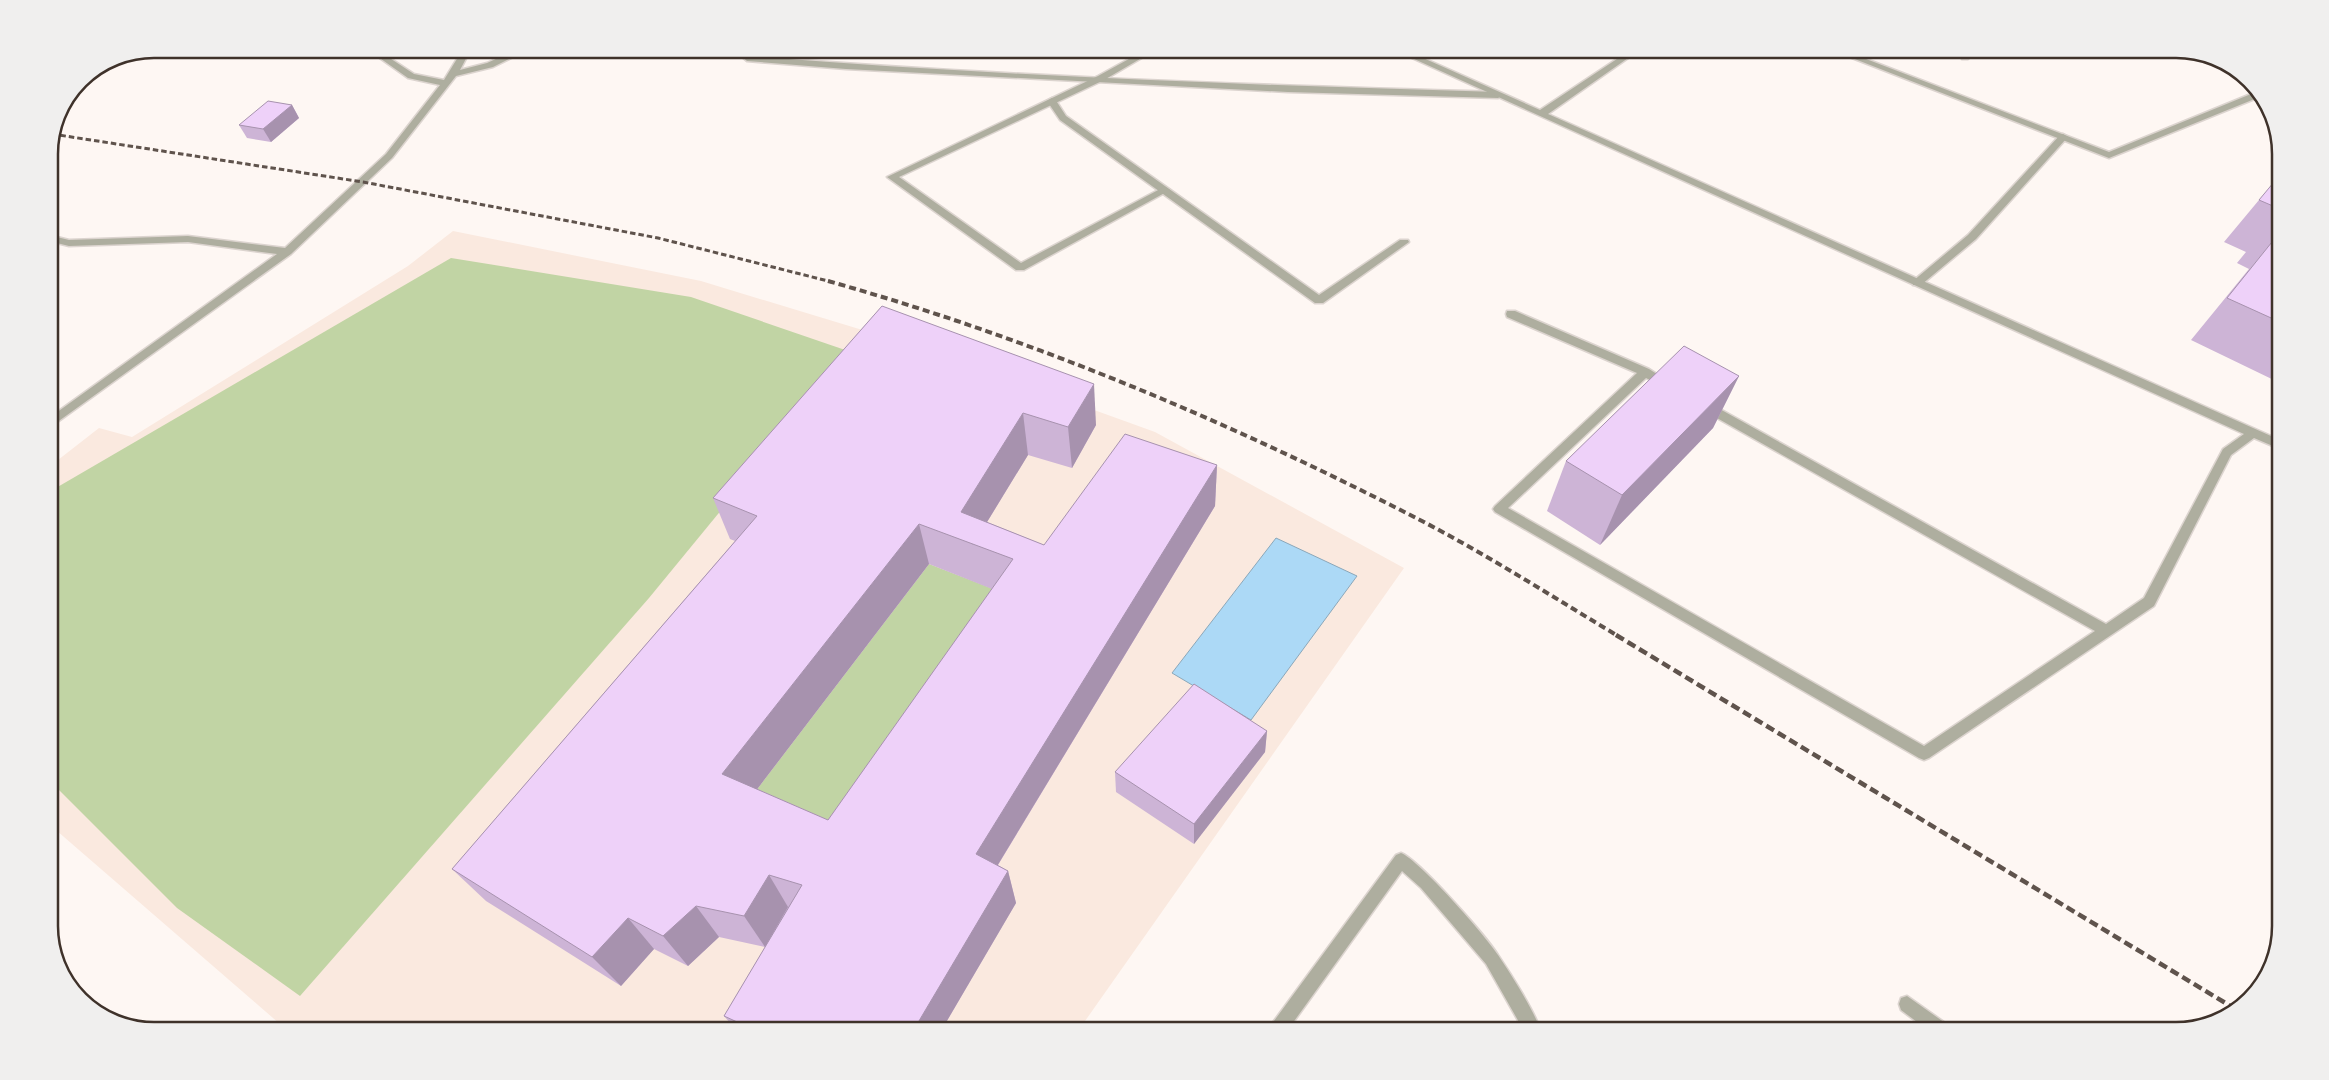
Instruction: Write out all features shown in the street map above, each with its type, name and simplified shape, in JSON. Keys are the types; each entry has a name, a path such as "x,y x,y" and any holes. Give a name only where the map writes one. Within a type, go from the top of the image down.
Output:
{"street":[{"path":"384,58 411,76 445,83"},
{"path":"58,417 287,252 389,156 453,74 461,58"},
{"path":"453,74 490,65 505,58"},
{"path":"748,58 846,66 1288,89 1498,94"},
{"path":"1137,58 1100,78 892,177 1020,268 1165,190"},
{"path":"1416,58 2271,441"},
{"path":"1541,114 1624,58"},
{"path":"1857,58 2109,154 2253,97"},
{"path":"1052,101 1062,118 1319,300 1404,242"},
{"path":"1917,282 1972,237 2063,137"},
{"path":"58,240 69,243 188,239 287,252"},
{"path":"1511,314 1645,372 1680,392"},
{"path":"1645,372 1499,509 1924,754 2149,602 2227,452 2253,433"},
{"path":"1697,402 2105,630"},
{"path":"1284,1022 1401,860 1426,883 1492,959 1529,1022"},
{"path":"1907,1004 1930,1022"}],"shaded area":[{"path":"453,231 701,281 925,349 1155,432 1404,568 1084,1022 278,1022 58,832 58,460 99,428 132,437 408,266"}],"green space":[{"path":"451,258 691,297 851,352 649,598 300,996 177,908 58,789 58,487"},
{"path":"929,564 1019,599 844,853 742,809"}],"water":[{"path":"1276,538 1357,576 1251,720 1172,673"}],"building":[{"path":"268,101 292,105 263,129 239,125"},
{"path":"2271,186 2271,205 2259,200"},
{"path":"2271,243 2271,318 2227,298"},
{"path":"882,306 1094,384 1068,427 1023,413 961,512 1044,545 1125,434 1217,465 976,854 1008,871 918,1022 737,1022 724,1016 802,885 769,875 744,916 696,906 663,936 628,918 592,957 452,869 757,516 713,498","holes":["919,524 1013,559 828,820 722,774"]},
{"path":"1684,346 1739,376 1622,495 1566,461"},
{"path":"1194,684 1267,731 1194,824 1115,772"}],"railway":[{"path":"59,135 363,182 658,238 832,282"},
{"path":"828,281 981,329 1131,386 1205,417 1278,450 1447,534 1618,636"},
{"path":"1616,635 2230,1006"}]}
